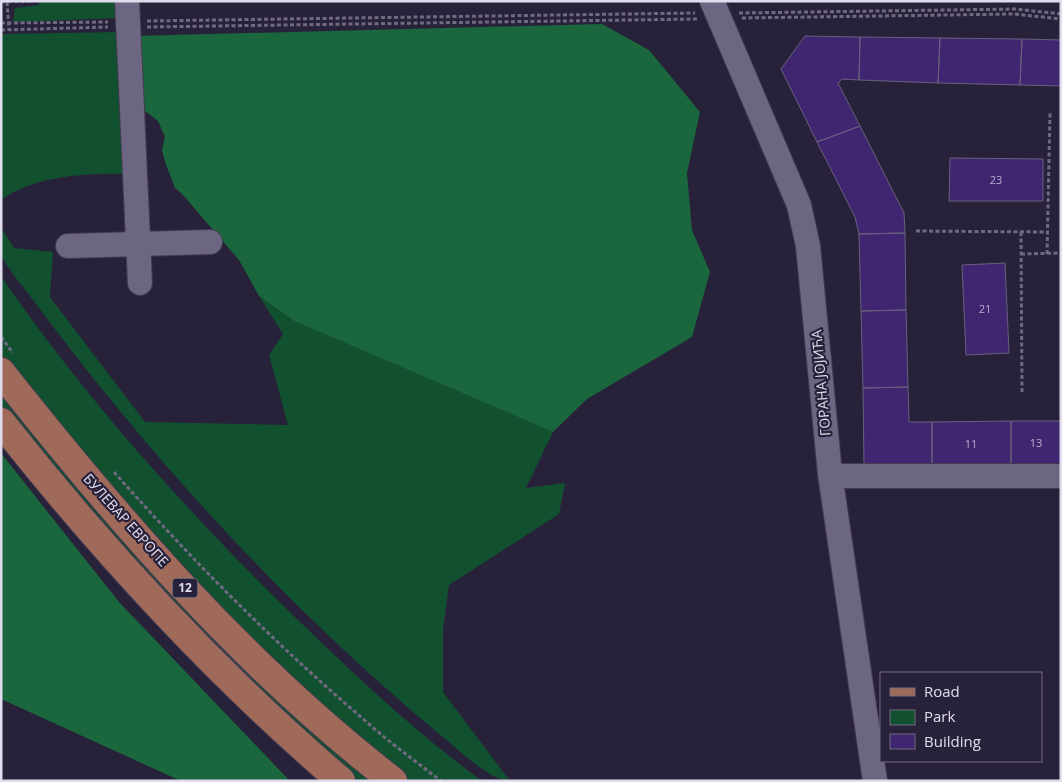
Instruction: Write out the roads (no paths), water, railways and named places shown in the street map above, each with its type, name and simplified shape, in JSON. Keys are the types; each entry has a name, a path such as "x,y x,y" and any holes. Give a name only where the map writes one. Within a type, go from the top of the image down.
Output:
{"main road":[{"name":"БУЛЕВАР ЕВРОПЕ","path":"11,366 87,478 187,590 277,682 362,757 393,781"},
{"name":"12","path":"1,422 64,498 164,611 255,704 341,781"}],"street":[{"name":"ГОРАНА ЈОЈИЋА","path":"716,11 799,205 808,246 830,474 875,781"},
{"path":"128,16 140,283"},
{"path":"68,246 210,242"},
{"path":"830,474 837,476 1061,476"}]}
